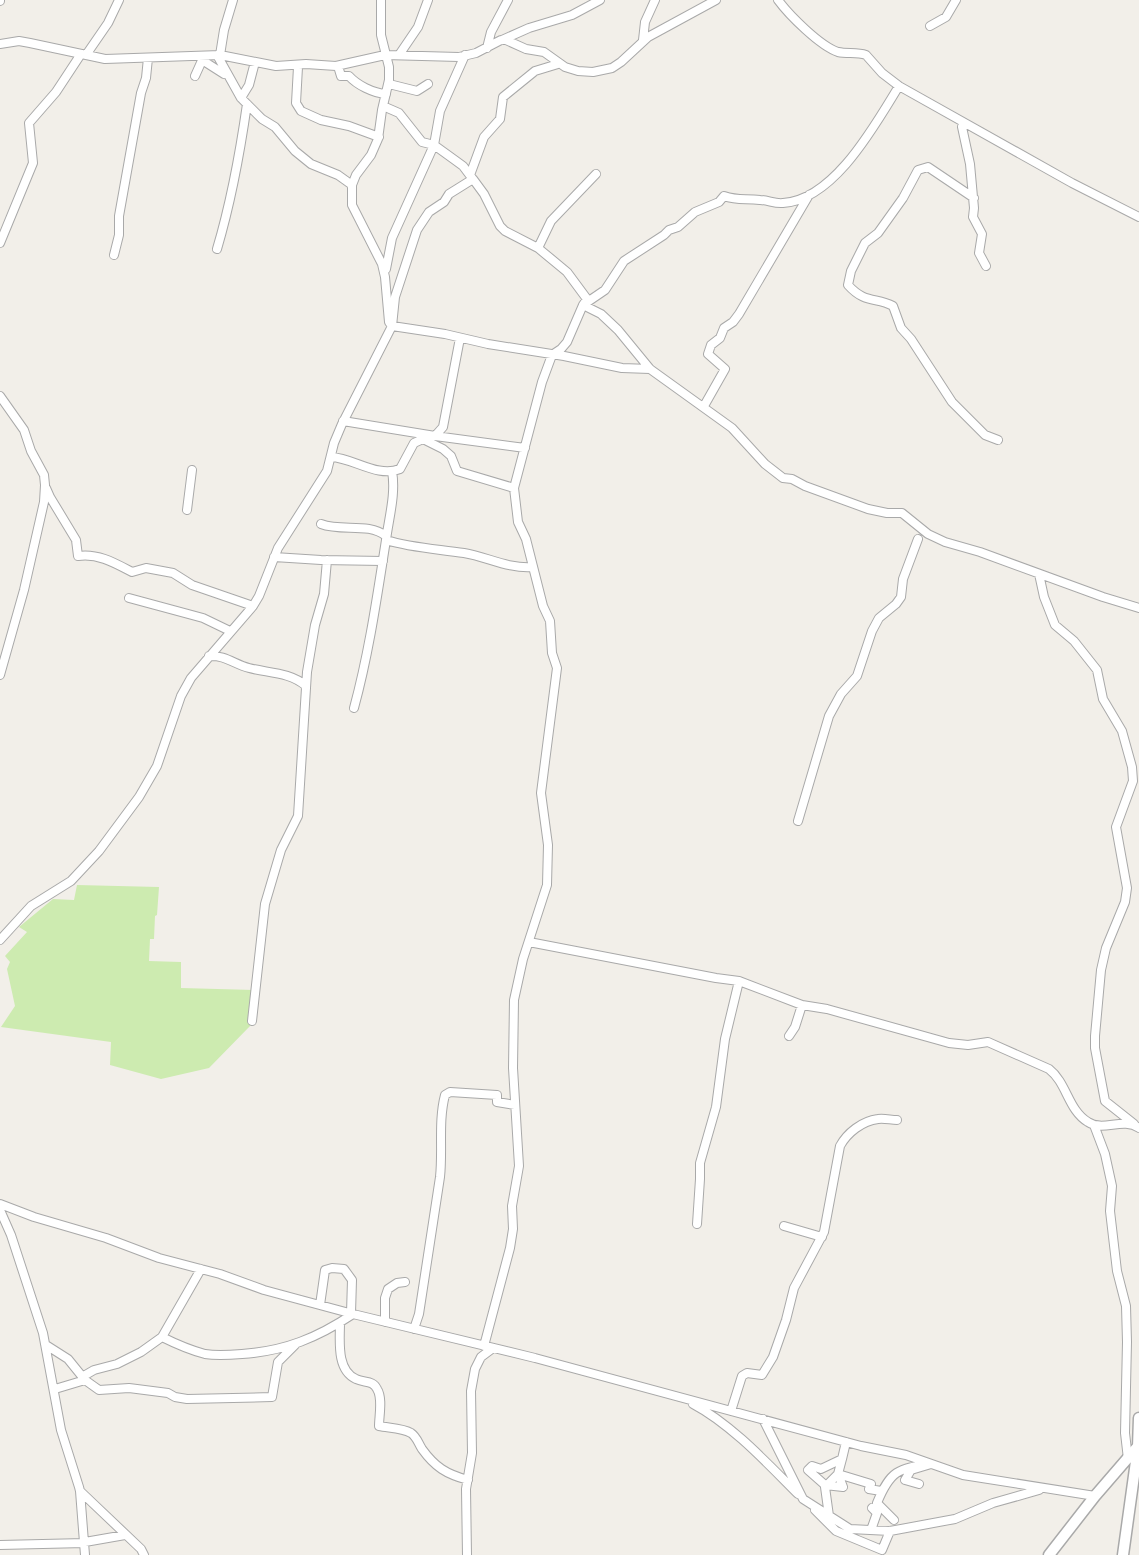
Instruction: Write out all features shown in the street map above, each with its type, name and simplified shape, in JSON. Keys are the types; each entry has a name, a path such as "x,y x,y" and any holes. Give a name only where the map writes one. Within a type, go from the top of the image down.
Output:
{"street":[{"path":"0,243 33,163 29,123 56,92 108,23 119,0"},
{"path":"233,0 218,55 227,76 244,101 261,119 270,123 295,151 311,164 338,175 352,185"},
{"path":"381,0 381,35 389,67 389,84 383,106 379,137 371,155 358,170 352,185 352,205 382,264 389,322 392,326 622,368 650,369"},
{"path":"399,55 418,27 428,0"},
{"path":"487,48 491,32 508,0"},
{"path":"0,44 19,41 120,60 203,58 218,55 276,66 306,64 338,66 385,55 445,58 465,55 487,48 529,28 572,15 600,0"},
{"path":"643,40 645,22 656,0"},
{"path":"501,40 511,41 526,49 544,52 558,64 578,71 601,72 621,62 643,40 716,0"},
{"path":"778,0 790,16 830,48 840,52 866,55 882,73 899,86 1072,183 1139,217"},
{"path":"930,26 946,17 956,0"},
{"path":"385,277 392,238 434,145 440,111 465,55"},
{"path":"114,255 120,235 119,216 141,93 146,78 147,58"},
{"path":"203,58 227,76"},
{"path":"195,76 203,58"},
{"path":"216,249 243,136 244,101 255,62"},
{"path":"0,940 21,915 39,899 78,875 139,797 157,766 184,689 209,656 253,606 274,557 324,478 343,421 392,326 395,297 417,230 429,212 444,202 449,194 471,177 484,137 500,119 503,96 535,71 558,64"},
{"path":"338,66 341,76 348,75 357,84 376,93 386,94"},
{"path":"298,67 296,103 301,111 321,120 349,126 379,137"},
{"path":"389,84 417,91 428,84"},
{"path":"584,305 605,290 616,271 629,257 664,236 669,230 678,227 695,212 719,202 724,196 734,200 783,203 810,194 840,172 868,137 899,86"},
{"path":"383,106 402,116 422,142 434,145 463,166 484,194 500,226 505,231 538,248 567,272 587,299 567,342 552,355 542,382 514,488 518,522 526,539 549,621 552,653 557,668 541,793 548,845 547,885 533,923 514,1000 513,1068 519,1166 512,1206 510,1248 484,1346"},
{"path":"962,127 968,147 974,198 973,217 982,234 979,253 986,266"},
{"path":"974,198 928,167 918,170 903,198 878,233 865,243 851,271 848,285 867,299 893,306 901,328 911,339 952,402 985,435 998,440"},
{"path":"538,248 551,221 596,174"},
{"path":"704,406 726,369 708,354 711,345 720,338 724,328 739,314 810,194"},
{"path":"584,305 601,314 618,330 650,369 732,428 765,464 783,478 792,479 868,509 902,513 934,537 1139,608"},
{"path":"435,436 443,428 460,338"},
{"path":"0,396 24,430 31,451 44,475 45,485 44,502 24,590 0,675"},
{"path":"343,421 525,448"},
{"path":"331,457 348,459 378,471 392,471 400,469 414,443 423,439 451,456 458,471 514,488"},
{"path":"187,510 192,470"},
{"path":"354,708 372,633 372,618 391,511 392,471"},
{"path":"45,485 76,540 78,556 90,554 107,559 132,572 146,567 173,573 192,585 253,606"},
{"path":"321,525 380,531 386,538 422,549 464,553 513,567 533,567"},
{"path":"798,821 829,716 841,694 857,676 872,631 879,618 901,597 903,579 918,539"},
{"path":"274,557 383,561"},
{"path":"252,1021 265,904 281,850 298,816 306,686 315,626 324,594 327,560"},
{"path":"1039,574 1044,597 1055,625 1074,641 1097,670 1103,699 1122,731 1132,767 1133,781 1116,831 1127,888 1125,902 1106,948 1101,970 1095,1048 1105,1101 1136,1126"},
{"path":"129,598 202,618 230,631"},
{"path":"209,656 224,657 248,668 295,678 306,686"},
{"path":"529,942 739,981 802,1005 827,1009 949,1043 968,1045 990,1043 1049,1069 1057,1075 1070,1102 1081,1117 1094,1125 1136,1126"},
{"path":"697,1224 700,1162 716,1107 725,1039 739,981"},
{"path":"789,1036 795,1027 802,1005"},
{"path":"414,1329 419,1314 440,1177 442,1157 440,1130 445,1095 450,1092 497,1095 498,1102 515,1105"},
{"path":"731,1411 742,1376 747,1373 762,1375 771,1362 786,1320 794,1288 822,1237 840,1146 844,1138 856,1128 878,1119 897,1120"},
{"path":"1094,1125 1105,1154 1112,1186 1110,1211 1117,1271 1126,1306 1125,1433 1128,1459"},
{"path":"0,1204 34,1218 116,1242 159,1258 352,1314 494,1348 846,1442 895,1452 963,1475 1095,1496"},
{"path":"0,1210 11,1235 46,1345 61,1430 80,1491 85,1555"},
{"path":"784,1226 822,1237"},
{"path":"55,1389 83,1379 94,1370 117,1364 141,1352 162,1337 201,1269"},
{"path":"320,1305 325,1270 344,1269 352,1280 352,1314"},
{"path":"385,1322 388,1289 397,1283 405,1282"},
{"path":"162,1337 182,1347 214,1355 262,1352 295,1345 340,1323 352,1314"},
{"path":"340,1323 340,1351 346,1370 356,1379 371,1383 378,1389 379,1426 412,1434 439,1468 453,1476 468,1480"},
{"path":"46,1345 68,1359 83,1379 99,1390 131,1388 168,1393 187,1399 272,1397 278,1362 295,1345"},
{"path":"467,1555 468,1480 472,1453 471,1391 475,1369 481,1357 494,1348"},
{"path":"681,1397 706,1411 762,1458 836,1530 882,1550"},
{"path":"1123,1555 1138,1446 1139,1418"},
{"path":"763,1419 803,1499 882,1550"},
{"path":"829,1516 825,1487 838,1474 846,1442"},
{"path":"1048,1555 1138,1446"},
{"path":"838,1474 843,1488 827,1485 808,1470 812,1466 821,1469 842,1459"},
{"path":"919,1484 905,1480 911,1470 931,1464"},
{"path":"894,1520 877,1503 891,1475 904,1467 931,1464"},
{"path":"838,1474 871,1484 869,1489 882,1491"},
{"path":"850,1528 890,1531 954,1519 993,1503 1043,1489"},
{"path":"80,1491 141,1549 144,1555"},
{"path":"871,1530 877,1513 872,1508"},
{"path":"882,1550 890,1531"},
{"path":"0,1545 85,1543 125,1535"}],"green space":[{"path":"77,885 159,887 154,939 150,939 149,961 181,962 181,988 254,990 251,1025 209,1068 161,1079 110,1065 111,1042 1,1027 15,1006 7,969 10,962 5,956 27,932 19,927 53,899 74,900"}]}
